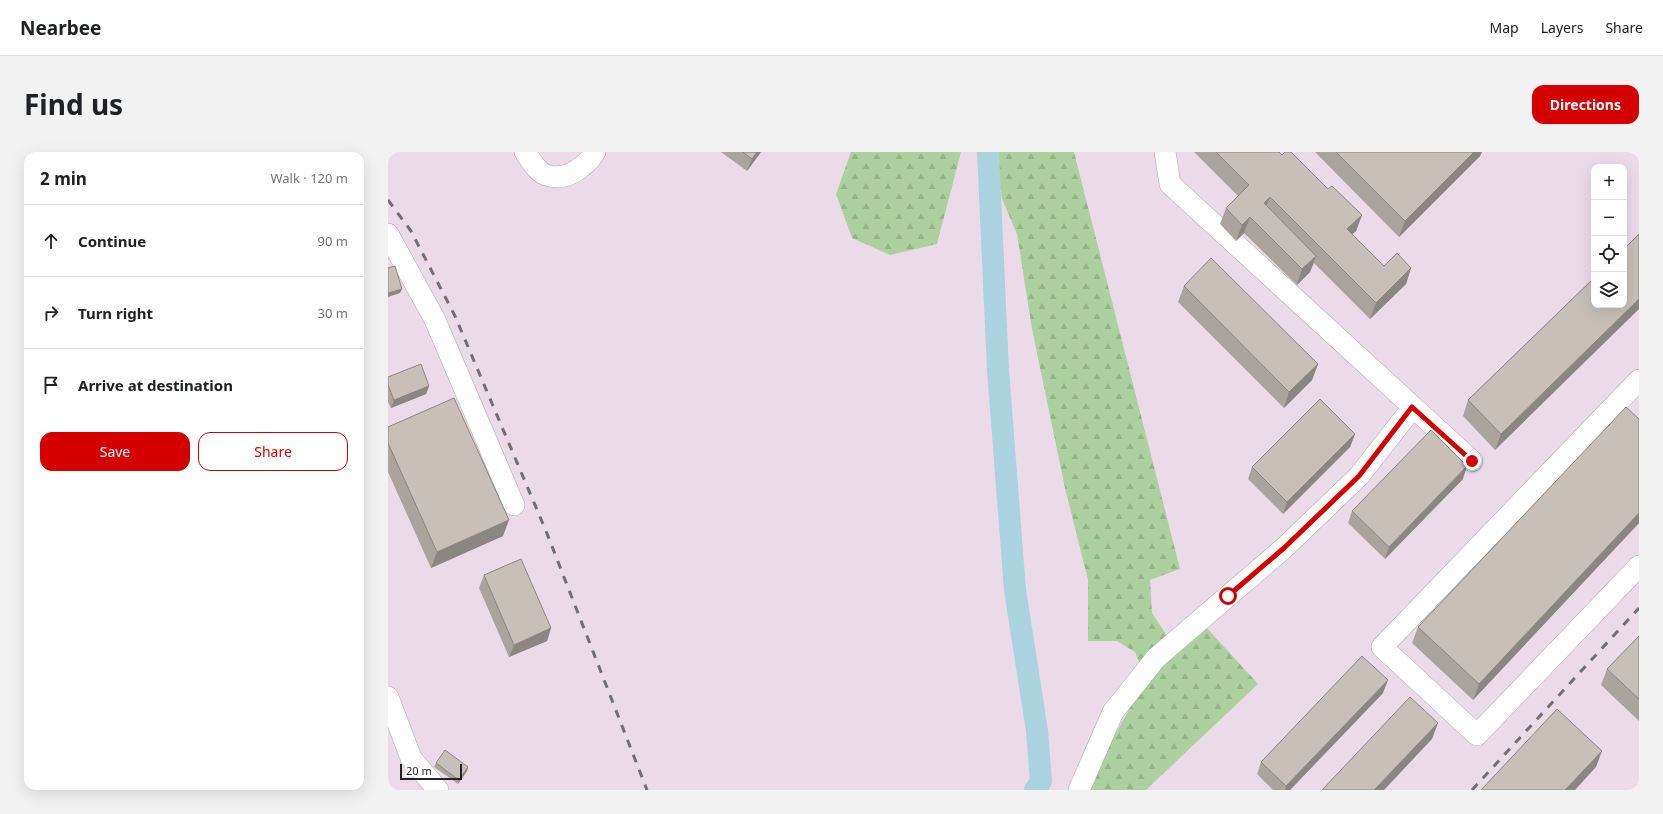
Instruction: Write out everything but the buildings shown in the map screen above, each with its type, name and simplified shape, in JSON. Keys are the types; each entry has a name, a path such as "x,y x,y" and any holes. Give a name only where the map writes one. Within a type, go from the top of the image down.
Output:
{"street":[{"path":"525,152 536,167 545,175 566,177 588,162 595,152"},
{"path":"1165,152 1170,184 1472,461"},
{"path":"388,234 435,320 514,505"},
{"path":"1639,380 1623,411 1382,647 1477,735 1639,566"},
{"path":"1079,790 1113,712 1156,658 1284,548 1359,476 1412,407"},
{"path":"388,697 411,758 438,790"}],"shaded area":[{"path":"388,152 1639,152 1639,790 388,790"}],"green space":[{"path":"851,152 961,152 937,244 890,255 852,238 836,194"},
{"path":"994,152 1074,152 1180,569 1150,580 1152,613 1177,651 1206,627 1258,684 1146,790 1091,790 1101,760 1146,679 1135,652 1117,641 1088,641 1088,580 1065,488 1032,329 1017,234 1002,199"}],"waterway":[{"path":"988,152 998,370 1015,590 1037,731 1041,781 1035,790"}],"railway":[{"path":"388,200 411,231 455,316 546,531 647,790"},
{"path":"1472,790 1639,608"}],"route":[{"path":"1228,596 1284,548 1359,476 1412,407 1472,461"}]}
